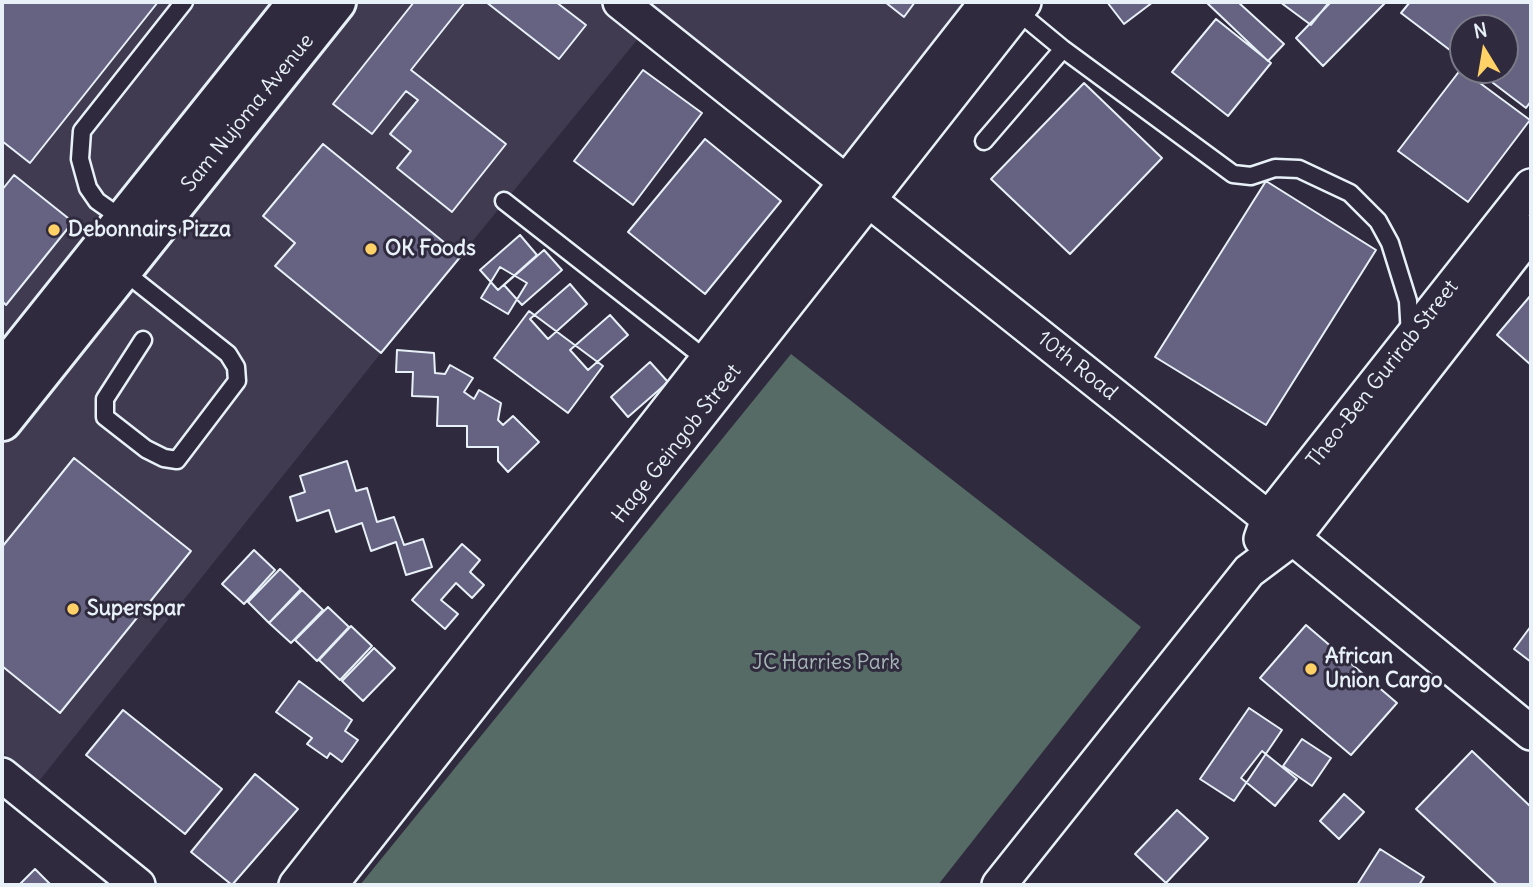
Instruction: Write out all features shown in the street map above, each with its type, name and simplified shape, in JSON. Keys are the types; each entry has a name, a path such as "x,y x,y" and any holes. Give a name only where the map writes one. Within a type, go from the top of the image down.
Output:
{"main road":[{"name":"Sam Nujoma Avenue","path":"2,373 298,2"},
{"name":"Sam Nujoma Avenue","path":"2,421 336,2"}],"street":[{"name":"10th Road","path":"620,2 1281,529 1531,733"},
{"name":"Hage Geingob Street","path":"330,885 857,191 1009,5"},
{"name":"Theo-Ben Gurirab Street","path":"1281,529 1410,339 1531,186"},
{"name":"Hage Geingob Street","path":"296,885 707,360 857,191"},
{"name":"Theo-Ben Gurirab Street","path":"999,885 1281,529 1531,232"},
{"path":"2,775 138,885"}],"lane":[{"path":"124,220 97,201 88,188 80,159 82,131 184,2"},
{"path":"1009,5 1063,49 1233,174 1251,176 1275,168 1299,169 1350,193 1378,221 1390,243 1408,301 1410,339"},
{"path":"984,141 1063,49"},
{"path":"504,201 707,360"},
{"path":"122,270 228,354 236,367 237,381 177,460 164,458 146,449 105,416 104,399 143,340"}],"shaded area":[{"path":"2,2 282,2 2,351"},
{"path":"351,2 975,2 833,184 641,35 381,353 39,781 2,752 2,441"}],"green space":[{"name":"JC Harries Park","path":"791,354 1141,627 938,885 360,885"}],"building":[{"path":"2,2 158,2 30,163 2,141"},
{"path":"414,2 465,2 411,70 506,144 452,212 397,168 411,151 390,134 418,100 406,91 372,134 333,104"},
{"path":"486,2 556,2 586,25 559,59"},
{"path":"885,2 915,2 904,17"},
{"path":"1107,2 1153,2 1124,24"},
{"path":"1206,2 1238,2 1284,44 1268,61"},
{"path":"1280,2 1329,2 1311,25"},
{"path":"1331,2 1386,2 1323,66 1296,38"},
{"path":"1410,2 1531,2 1531,101 1526,108 1494,84 1519,84 1519,14 1449,14 1449,49 1401,13"},
{"path":"1216,19 1271,63 1228,116 1172,72"},
{"path":"643,70 702,113 633,205 574,161"},
{"path":"1084,83 1162,158 1070,254 991,179"},
{"path":"1449,84 1481,84 1530,120 1468,202 1398,151"},
{"path":"705,139 781,201 705,294 628,232"},
{"name":"OK Foods","path":"323,144 461,256 381,353 275,266 295,243 263,216"},
{"path":"14,175 73,222 6,305 2,301 2,190"},
{"path":"1266,181 1376,250 1266,425 1155,357"},
{"path":"520,235 537,255 498,290 480,270"},
{"path":"544,250 562,270 522,305 504,285"},
{"path":"500,267 527,283 508,314 481,298"},
{"path":"570,284 587,304 548,339 530,319"},
{"path":"1531,295 1531,365 1497,335"},
{"path":"529,311 603,366 568,413 494,358"},
{"path":"610,315 628,335 588,370 570,350"},
{"path":"397,350 434,353 435,373 445,374 450,365 473,378 464,392 474,399 479,390 501,403 498,420 503,425 513,416 539,442 508,472 498,461 498,447 467,447 467,426 437,426 438,397 412,396 413,372 396,372"},
{"path":"650,362 668,382 628,417 611,397"},
{"name":"Superspar","path":"74,458 191,551 60,713 2,666 2,547"},
{"path":"347,461 356,491 367,488 377,522 394,517 404,545 423,539 432,567 406,575 396,542 371,551 362,523 336,532 329,510 297,521 290,497 305,492 300,476"},
{"path":"462,544 480,560 470,572 484,585 472,598 456,583 441,600 458,614 445,629 412,600"},
{"path":"254,550 275,570 244,604 222,584"},
{"path":"280,569 301,589 269,623 248,602"},
{"path":"302,590 323,610 291,643 269,623"},
{"path":"328,607 349,627 317,661 295,640"},
{"path":"1306,625 1397,703 1351,755 1260,678"},
{"path":"351,626 372,646 340,680 319,660"},
{"path":"1531,626 1531,662 1514,649"},
{"path":"374,648 395,668 363,701 342,681"},
{"path":"299,681 352,720 345,731 358,740 342,762 330,753 327,758 307,744 312,738 276,712"},
{"path":"1249,708 1282,730 1234,801 1200,779"},
{"path":"123,710 222,789 185,834 86,755"},
{"path":"1302,739 1331,758 1312,786 1283,766"},
{"path":"1262,751 1297,779 1275,806 1241,778"},
{"path":"1472,751 1531,807 1531,885 1498,885 1416,809"},
{"path":"255,774 298,809 232,885 191,852"},
{"path":"1344,794 1364,812 1339,839 1320,821"},
{"path":"1177,810 1208,838 1166,883 1135,854"},
{"path":"1380,849 1424,877 1419,885 1357,885"},
{"path":"35,869 51,885 19,885"}],"place":[{"name":"Debonnairs Pizza","path":"54,230"},
{"name":"OK Foods","path":"371,249"},
{"name":"Superspar","path":"73,609"},
{"name":"African Union Cargo","path":"1311,669"}]}
